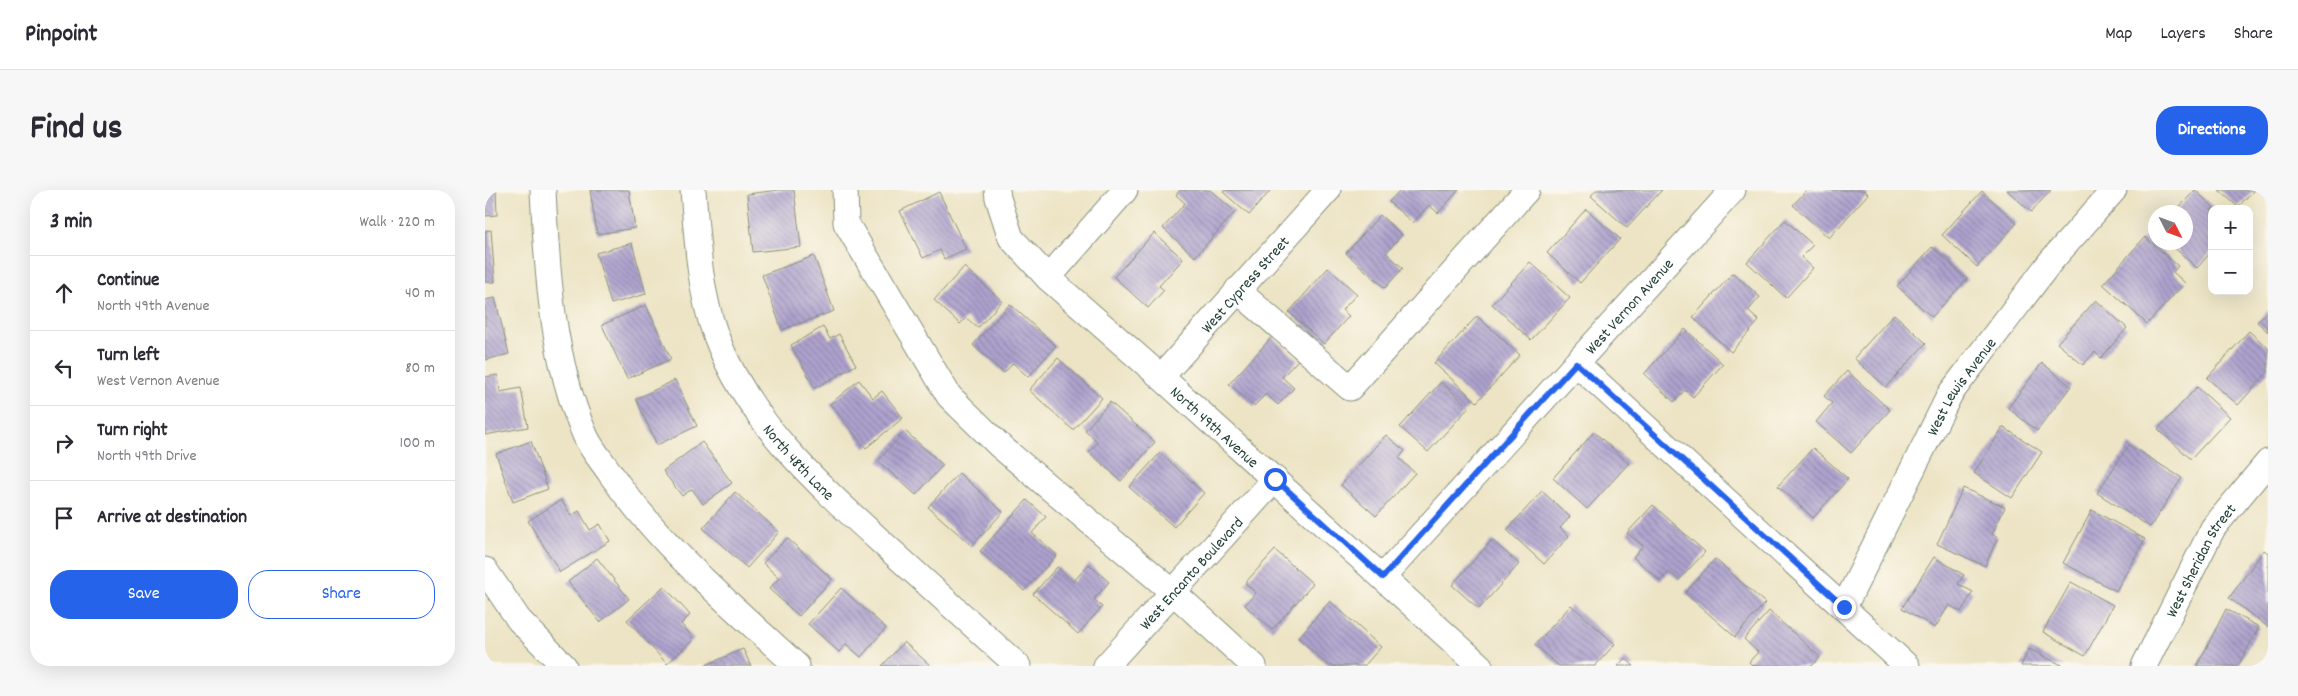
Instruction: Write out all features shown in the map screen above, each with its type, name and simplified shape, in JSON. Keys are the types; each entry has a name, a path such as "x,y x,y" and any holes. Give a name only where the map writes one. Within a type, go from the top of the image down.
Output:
{"street":[{"path":"543,190 546,254 563,371 585,437 629,500 684,563 797,666"},
{"name":"North 48th Lane","path":"693,190 697,246 705,294 716,336 744,392 776,436 820,486 1018,666"},
{"path":"845,190 847,223 949,396 999,446 1173,592 1253,666"},
{"name":"North 49th Avenue","path":"997,190 1011,238 1048,278 1275,479 1480,666"},
{"path":"1048,278 1125,190"},
{"name":"West Cypress Street","path":"1161,377 1327,190"},
{"path":"1237,290 1350,388 1527,190"},
{"name":"West Vernon Avenue","path":"1383,577 1733,190"},
{"name":"West Lewis Avenue","path":"1844,607 1950,394 2051,261 2114,190"},
{"path":"1576,363 1907,666"},
{"name":"West Sheridan Street","path":"2144,666 2213,528 2268,462"},
{"name":"West Encanto Boulevard","path":"1106,666 1275,479"},
{"path":"485,570 519,620 564,666"}],"building":[{"path":"485,190 496,190 497,215 485,216"},
{"path":"590,190 629,190 635,228 597,234"},
{"path":"794,190 801,247 753,252 747,194"},
{"path":"1180,190 1210,190 1235,212 1195,257 1163,228 1185,203 1176,195"},
{"path":"1225,190 1271,190 1249,215 1223,192"},
{"path":"1400,190 1459,190 1438,213 1429,205 1413,223 1389,202"},
{"path":"1596,190 1662,190 1627,228 1591,196"},
{"path":"1807,190 1864,190 1868,194 1829,238 1793,205"},
{"path":"2007,190 2051,190 2031,212"},
{"path":"2195,190 2211,205 2208,205 2208,256 2197,268 2177,250 2193,250 2193,205 2181,205"},
{"path":"2219,190 2254,190 2240,205 2236,205"},
{"path":"1982,191 2017,223 1977,267 1942,235"},
{"path":"939,192 966,249 944,259 940,250 923,258 900,211"},
{"path":"1586,209 1620,239 1580,283 1547,253"},
{"path":"1380,215 1402,235 1386,253 1403,268 1385,288 1346,253"},
{"path":"1785,220 1813,245 1801,257 1813,268 1786,298 1747,262"},
{"path":"491,230 495,282 485,282 485,231"},
{"path":"1154,233 1183,259 1159,286 1164,290 1148,308 1114,277"},
{"path":"2145,237 2148,240 2148,250 2160,250 2178,266 2173,272 2185,283 2147,324 2103,284"},
{"path":"632,243 646,294 611,304 596,253"},
{"path":"1932,247 1967,279 1932,317 1897,286"},
{"path":"814,256 834,311 782,330 762,275"},
{"path":"1530,262 1570,298 1531,340 1492,304"},
{"path":"964,267 1002,301 978,328 966,318 960,324 934,300"},
{"path":"1328,268 1357,294 1342,310 1349,316 1324,344 1289,312"},
{"path":"1733,273 1760,297 1748,311 1759,321 1731,352 1693,317"},
{"path":"495,298 509,354 485,360 485,300"},
{"path":"2096,300 2127,328 2101,358 2095,352 2083,365 2057,343"},
{"path":"1010,304 1056,346 1028,377 1013,363 1004,373 973,345"},
{"path":"646,305 671,359 627,379 602,325"},
{"path":"2268,310 2268,332 2257,322"},
{"path":"1894,314 1926,343 1886,387 1854,358"},
{"path":"1477,316 1520,355 1477,402 1434,363"},
{"path":"823,327 830,339 839,334 856,365 815,388 791,345"},
{"path":"1685,329 1723,364 1693,397 1685,390 1674,402 1644,374"},
{"path":"2249,331 2268,348 2268,372 2238,405 2207,378"},
{"path":"1272,337 1298,360 1282,377 1294,388 1278,405 1266,394 1254,406 1229,384"},
{"path":"1058,358 1102,398 1073,430 1029,390"},
{"path":"2042,363 2071,386 2037,431 2008,408"},
{"path":"1847,371 1890,410 1851,453 1816,422 1832,403 1824,396"},
{"path":"498,375 500,392 521,388 528,427 485,435 485,377"},
{"path":"675,380 697,426 657,445 636,399"},
{"path":"859,380 873,398 882,391 903,418 866,448 830,404"},
{"path":"1441,382 1469,407 1428,452 1400,427"},
{"path":"2197,387 2230,417 2191,459 2158,429"},
{"path":"1110,402 1155,442 1121,481 1089,452 1098,442 1085,430"},
{"path":"2003,427 2042,452 2012,498 1974,473"},
{"path":"905,431 943,465 916,495 878,461"},
{"path":"1594,432 1629,463 1587,509 1553,478"},
{"path":"1386,435 1405,451 1399,458 1415,473 1376,516 1341,485"},
{"path":"531,441 548,489 513,502 496,454"},
{"path":"702,442 732,483 703,504 692,489 682,496 663,471"},
{"path":"2129,445 2182,478 2150,527 2097,493"},
{"path":"1813,448 1848,479 1813,518 1778,486"},
{"path":"1160,453 1204,493 1174,527 1129,487"},
{"path":"959,473 1003,512 972,546 928,507"},
{"path":"1963,488 2005,507 1992,534 1998,537 1985,566 1937,544"},
{"path":"1542,491 1570,517 1560,528 1569,536 1544,564 1507,530"},
{"path":"735,492 779,532 747,568 703,528"},
{"path":"561,500 571,516 579,511 590,530 600,524 610,541 560,572 528,521"},
{"path":"1027,500 1046,517 1032,533 1057,555 1024,591 980,551"},
{"path":"1653,505 1705,552 1679,580 1669,572 1660,581 1633,557 1643,546 1627,533"},
{"path":"2092,510 2145,539 2116,591 2063,563"},
{"path":"787,538 832,579 799,616 769,589 779,578 763,563"},
{"path":"1492,540 1519,564 1479,609 1452,585"},
{"path":"1275,550 1313,584 1272,630 1245,605 1256,593 1245,583"},
{"path":"2264,550 2268,553 2268,627 2229,598"},
{"path":"1934,557 1964,575 1958,584 1973,592 1961,612 1949,605 1935,628 1902,608"},
{"path":"597,558 629,599 600,622 568,582"},
{"path":"1715,559 1765,603 1735,637 1685,593"},
{"path":"1089,564 1109,582 1094,599 1102,607 1078,634 1033,594 1057,567 1073,582"},
{"path":"2071,582 2113,605 2085,656 2043,632"},
{"path":"664,586 690,615 681,624 694,639 667,664 627,620"},
{"path":"841,588 886,628 861,657 846,644 839,652 808,624"},
{"path":"1330,601 1381,647 1364,666 1329,666 1298,638"},
{"path":"1571,605 1615,644 1595,666 1559,666 1535,645"},
{"path":"2226,609 2259,627 2238,666 2197,666"},
{"path":"1769,611 1820,657 1812,666 1753,666 1749,662 1758,652 1744,639"},
{"path":"904,642 931,666 882,666"},
{"path":"743,649 751,666 704,666"},
{"path":"2029,649 2064,666 2021,666"},
{"path":"1625,658 1634,666 1618,666"}],"route":[{"path":"1275,479 1383,577 1576,363 1844,607"}]}
